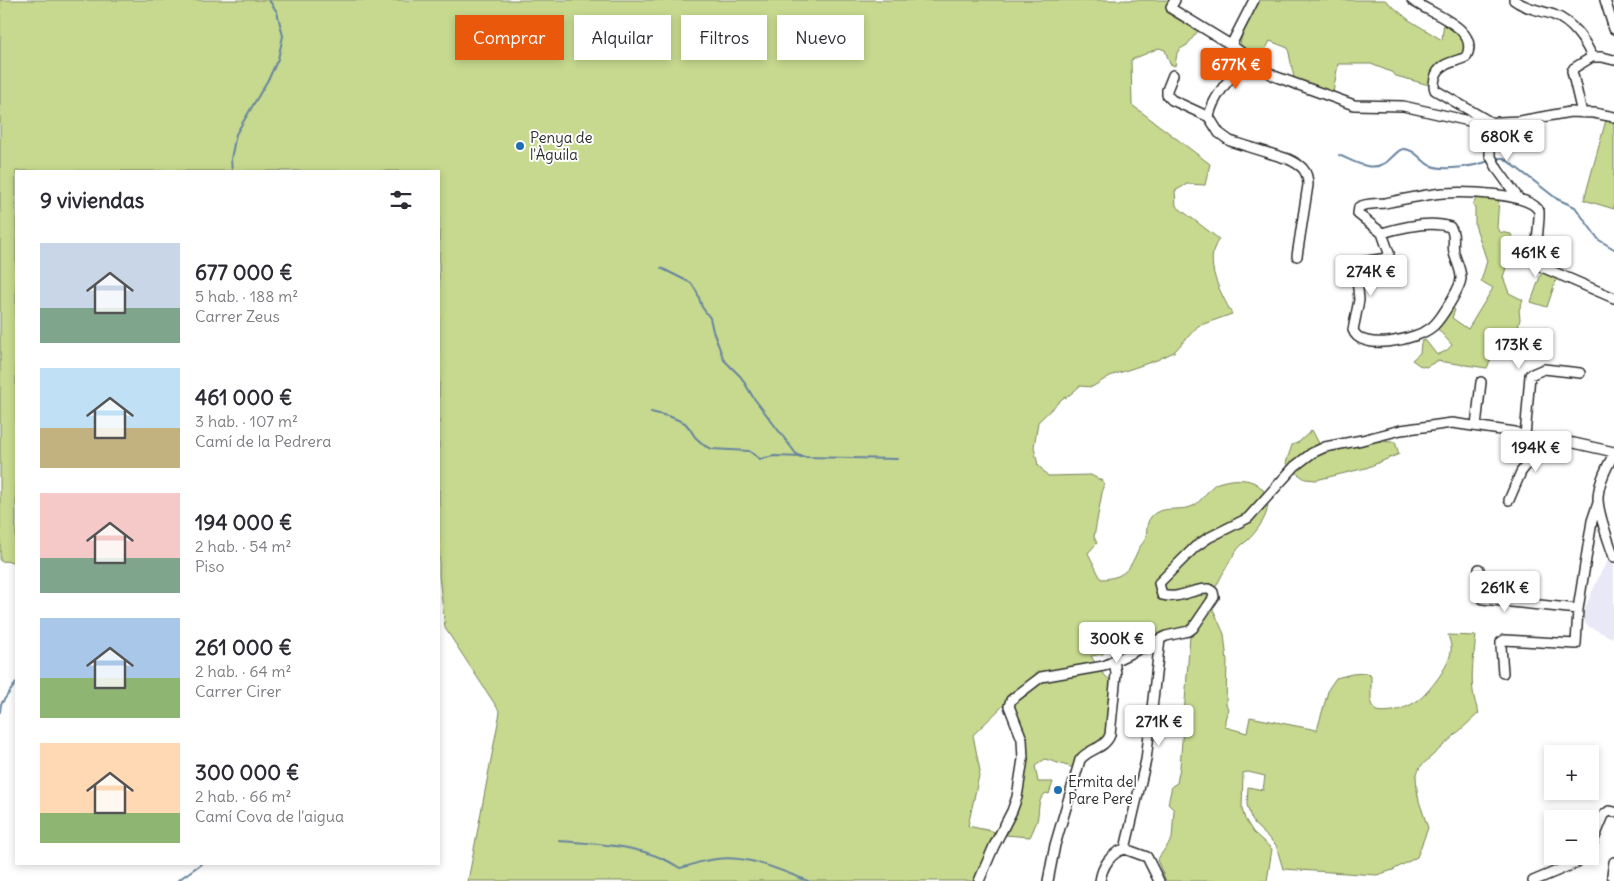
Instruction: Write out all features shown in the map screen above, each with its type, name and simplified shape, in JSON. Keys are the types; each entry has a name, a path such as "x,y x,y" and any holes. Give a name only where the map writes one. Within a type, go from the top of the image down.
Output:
{"street":[{"path":"1175,0 1171,7 1172,9 1231,45 1266,72 1284,81 1354,105 1403,106 1478,123 1520,121 1548,115 1582,113 1614,117"},
{"path":"1231,45 1254,0"},
{"path":"1412,0 1422,8 1455,24 1465,36 1468,45 1466,57 1447,64 1438,71 1434,84 1436,90 1490,122"},
{"path":"1514,0 1532,10 1564,20 1577,33 1592,57"},
{"path":"1605,0 1614,29"},
{"path":"1582,113 1572,70 1592,57 1614,60"},
{"path":"1209,117 1210,111 1227,82 1248,58"},
{"path":"1173,75 1167,87 1169,97 1181,105 1209,117 1219,133 1230,141 1288,160 1300,165 1304,169 1308,175 1308,185 1297,256"},
{"path":"1490,122 1490,155 1498,170 1519,199"},
{"path":"1382,233 1421,225 1450,227 1453,233 1453,247 1459,265 1461,280 1446,309 1432,327 1404,338 1370,342 1357,336 1353,330 1359,300 1355,269 1360,262 1385,259 1388,257 1389,249 1382,233 1358,214 1360,206 1444,193 1485,194 1519,199 1536,206 1539,211 1537,254 1542,267 1614,298"},
{"path":"1525,437 1530,375 1544,369 1580,373"},
{"path":"1476,426 1480,382"},
{"path":"979,881 1000,834 1009,819 1018,791 1024,750 1020,733 1009,706 1011,700 1041,677 1100,667 1160,639 1172,634 1189,631 1193,628 1214,597 1213,592 1209,588 1203,588 1176,597 1162,594 1159,583 1195,547 1208,538 1248,518 1295,466 1325,447 1368,439 1401,430 1452,423 1515,432 1525,437 1574,444 1614,453 1604,476 1592,521 1578,609 1576,644 1502,640 1503,674"},
{"path":"1509,500 1521,472 1531,459 1537,439"},
{"path":"1598,503 1614,557"},
{"path":"1479,569 1480,593 1483,599 1578,609"},
{"path":"1125,849 1146,760 1160,639"},
{"path":"1048,881 1055,845 1080,760 1109,738 1116,674 1114,660"},
{"path":"1100,667 1108,672 1115,683"},
{"path":"1599,827 1604,815 1609,811 1614,812"},
{"path":"1100,881 1108,860 1116,852 1125,849 1148,856 1159,881"},
{"path":"1614,862 1612,875 1614,880"},
{"path":"1533,881 1571,865"}],"shaded area":[{"path":"1611,556 1614,566 1614,633 1612,638 1588,626 1585,623 1583,612 1601,572"}],"green space":[{"path":"0,0 1171,0 1167,7 1167,13 1198,31 1187,45 1177,53 1175,66 1170,64 1165,50 1159,48 1131,60 1132,105 1210,164 1205,185 1187,184 1175,191 1176,206 1219,239 1212,257 1213,267 1219,287 1232,314 1198,326 1174,352 1157,360 1110,376 1092,387 1080,386 1063,398 1038,422 1034,447 1038,465 1048,476 1091,475 1104,482 1094,537 1097,543 1088,553 1101,579 1116,577 1126,571 1145,540 1147,525 1155,513 1193,506 1215,485 1228,480 1254,482 1264,491 1268,506 1263,521 1248,540 1237,550 1209,600 1224,634 1227,661 1226,704 1228,709 1225,727 1247,733 1250,717 1317,730 1329,688 1336,678 1352,674 1366,673 1371,676 1371,704 1376,711 1387,712 1404,708 1425,695 1445,667 1451,653 1448,635 1476,636 1472,685 1479,713 1420,767 1416,776 1419,801 1428,828 1417,857 1393,870 1377,875 1283,869 1276,845 1254,824 1247,805 1248,787 1263,790 1265,776 1248,772 1243,773 1242,809 1245,819 1253,832 1272,849 1267,881 1166,881 1157,860 1172,839 1174,810 1168,804 1172,786 1177,783 1180,767 1190,636 1166,638 1148,650 1122,660 1119,659 1120,641 1115,631 1103,654 1091,656 1099,670 1111,681 1105,736 1074,768 1045,759 1035,766 1038,782 1053,782 1049,794 1046,793 1041,799 1037,821 1030,837 1005,835 1008,833 1022,791 1027,759 1022,726 1008,701 973,735 980,771 968,826 996,832 973,881 468,881 500,712 445,628 440,585 440,170 15,170 15,562 0,561"},
{"path":"1257,0 1385,0 1409,20 1442,40 1444,21 1460,35 1463,40 1464,50 1462,55 1436,65 1429,85 1396,76 1371,64 1338,64 1333,93 1294,78 1288,48 1270,41 1260,60 1240,44 1243,30"},
{"path":"1606,120 1614,121 1614,209 1584,200"},
{"path":"1477,196 1499,198 1497,228 1500,232 1511,234 1513,238 1514,244 1503,277 1509,293 1523,300 1519,310 1520,319 1516,336 1502,333 1487,368 1437,361 1426,367 1419,365 1412,360 1420,353 1423,340 1426,341 1437,355 1446,351 1452,345 1437,328 1451,307 1455,310 1452,318 1468,329 1493,288 1481,281 1487,261 1475,225 1475,208 1473,205"},
{"path":"1542,271 1557,277 1547,307 1531,302"},
{"path":"1312,430 1323,451 1366,441 1395,442 1399,454 1366,468 1316,480 1305,479 1288,467 1286,463 1292,445 1299,442"}],"waterway":[{"path":"232,170 231,159 236,134 278,59 283,36 277,12 269,0"},
{"path":"1339,155 1359,164 1372,167 1385,163 1403,149 1410,150 1429,165 1442,168 1459,168 1489,161"},
{"path":"1496,158 1504,158 1557,199 1575,207 1599,240 1614,249"},
{"path":"661,268 691,283 697,292 702,307 710,318 724,360 741,377 753,397 797,455 805,457 897,459"},
{"path":"651,412 685,423 695,437 705,446 712,449 749,451 760,459 774,456 803,457"},
{"path":"0,712 1,704 15,684"},
{"path":"559,841 637,850 652,854 680,868 702,861 723,858 748,860 808,881"},
{"path":"177,881 200,865"}],"place":[{"name":"Penya de l'Àguila","path":"520,146"},
{"name":"Ermita del Pare Pere","path":"1058,790"}]}
